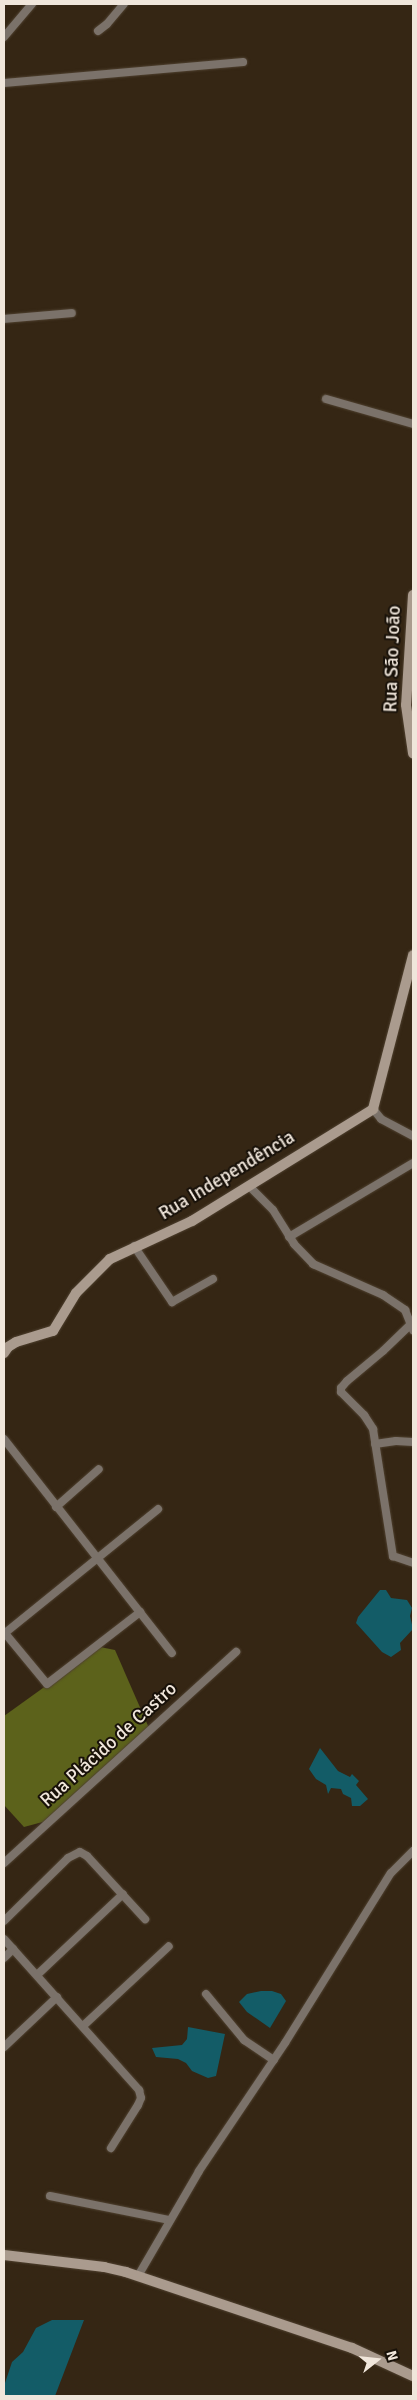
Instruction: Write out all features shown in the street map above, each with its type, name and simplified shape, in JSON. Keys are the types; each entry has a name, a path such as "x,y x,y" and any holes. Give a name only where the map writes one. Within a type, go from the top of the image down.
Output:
{"street":[{"path":"4,37 32,4"},
{"path":"98,31 107,24 124,4"},
{"path":"4,83 243,62"},
{"path":"4,318 72,313"},
{"path":"326,399 413,424"},
{"name":"Rua São João","path":"413,595 406,705 413,753"},
{"path":"413,954 373,1108 381,1119 413,1136"},
{"name":"Rua Independência","path":"4,1353 16,1342 53,1331 60,1315 76,1293 103,1264 134,1246 179,1228 373,1108"},
{"path":"288,1237 413,1163"},
{"path":"249,1186 273,1210 288,1237 313,1264 383,1295 405,1310 412,1328 347,1381 341,1388 341,1392 370,1422 393,1556 413,1562"},
{"path":"134,1246 172,1302 214,1279"},
{"path":"405,1310 413,1307"},
{"path":"4,1439 96,1559 172,1653"},
{"path":"375,1444 396,1441 413,1442"},
{"path":"56,1506 99,1469"},
{"path":"140,1612 47,1684 4,1632 158,1509"},
{"name":"Rua Plácido de Castro","path":"5,1858 236,1652"},
{"path":"138,2276 199,2170 274,2060 391,1873 413,1851"},
{"path":"4,1921 68,1858 80,1852 87,1856 145,1919"},
{"path":"37,1975 122,1894"},
{"path":"4,1939 140,2090 141,2098 138,2105 111,2148"},
{"path":"83,2026 169,1946"},
{"path":"4,1958 13,1949"},
{"path":"206,1994 244,2040 274,2060"},
{"path":"4,2047 57,1997"},
{"path":"50,2196 169,2220"},
{"path":"4,2255 104,2267 138,2276 352,2348 413,2376"}],"green space":[{"path":"100,1647 115,1650 149,1728 50,1820 24,1827 4,1805 4,1716"}],"water":[{"path":"380,1590 386,1590 391,1598 407,1600 412,1608 410,1616 413,1629 400,1643 401,1650 391,1657 382,1652 356,1623 358,1617"},
{"path":"320,1748 338,1771 350,1777 352,1774 359,1781 356,1785 368,1799 360,1806 352,1806 351,1798 343,1794 341,1789 331,1788 328,1794 326,1785 316,1779 309,1769"},
{"path":"272,1991 281,1994 286,2001 270,2028 247,2012 239,2002 247,1994"},
{"path":"188,2027 225,2034 216,2076 208,2078 192,2071 186,2063 178,2059 156,2057 152,2048 182,2045 187,2039"},
{"path":"52,2320 84,2320 55,2396 4,2396 4,2386 12,2362 23,2352 36,2328"}]}
